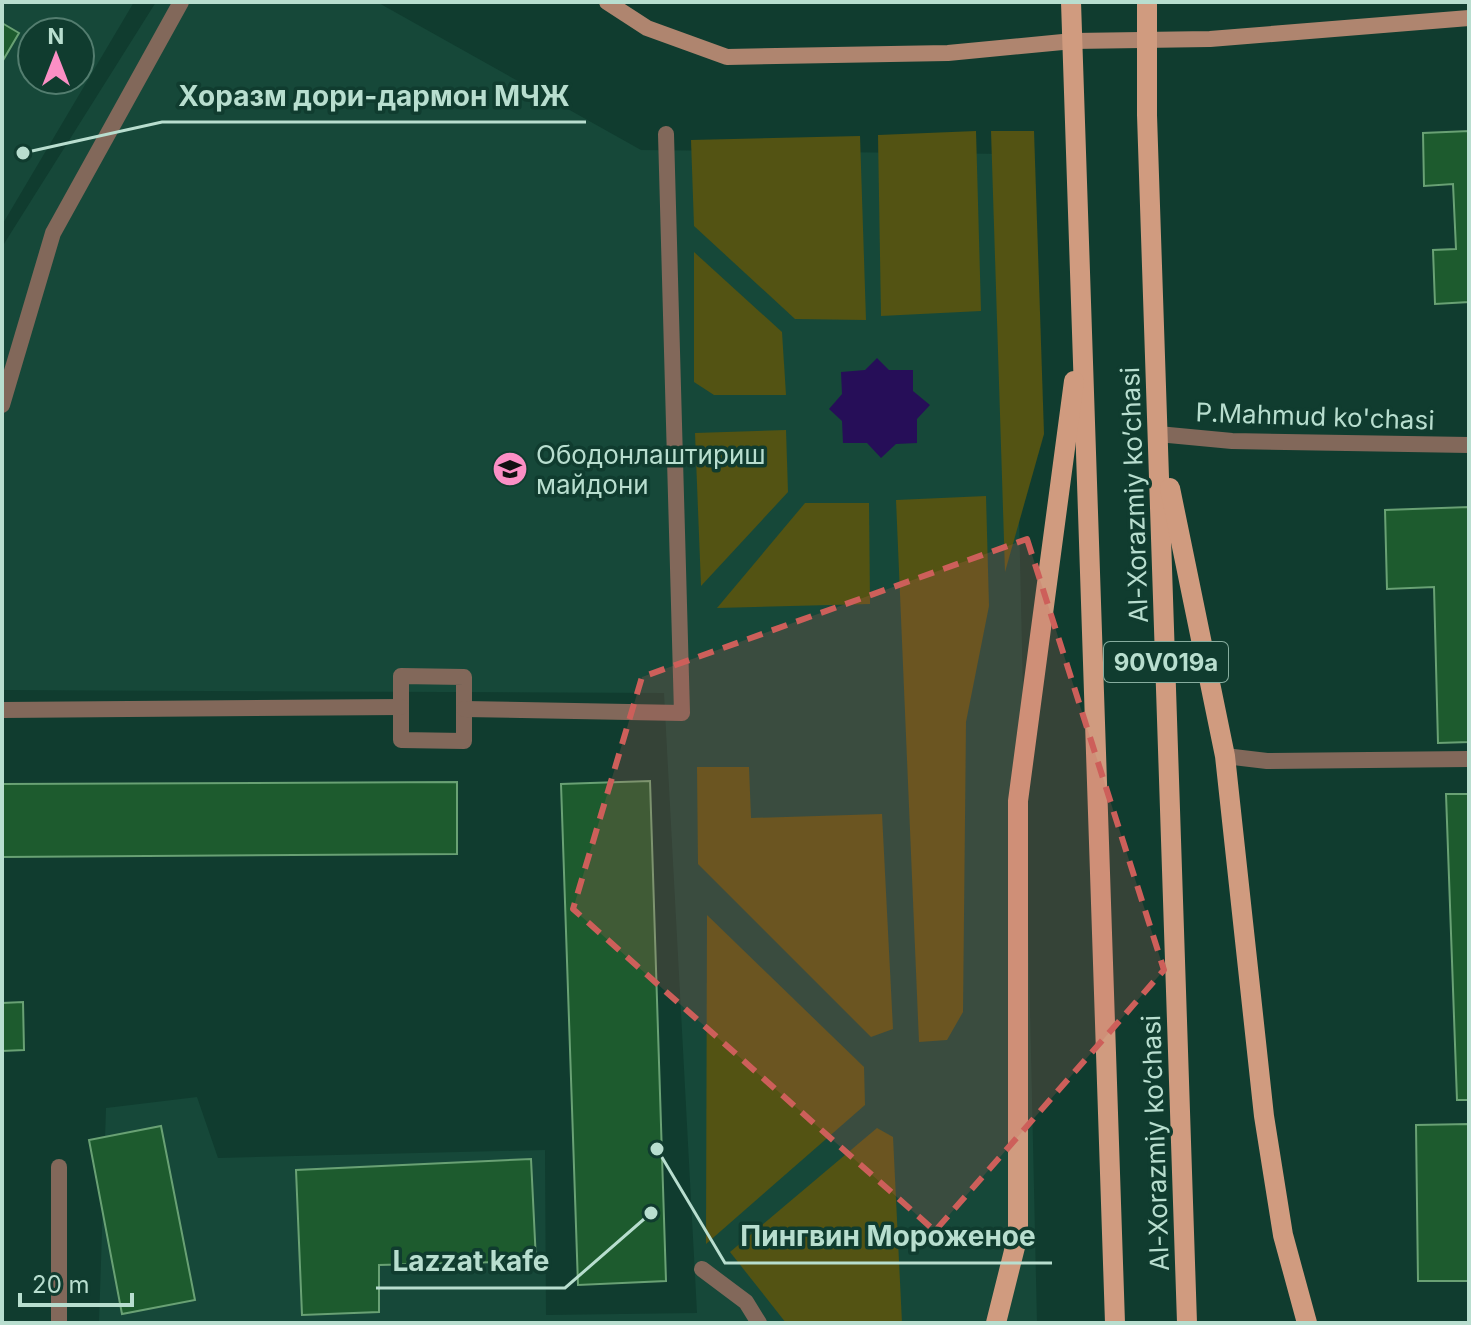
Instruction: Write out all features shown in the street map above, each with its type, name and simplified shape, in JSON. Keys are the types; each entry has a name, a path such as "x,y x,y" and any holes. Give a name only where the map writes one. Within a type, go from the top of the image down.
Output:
{"main road":[{"path":"607,2 647,28 727,57 948,53 1073,41 1210,39 1469,18"},
{"name":"Al-Xorazmiy ko’chasi","path":"1071,2 1115,1323"},
{"name":"Al-Xorazmiy ko’chasi","path":"1147,2 1145,40 1187,1323"},
{"path":"996,1323 1018,1235 1018,801 1082,321"},
{"path":"1158,434 1225,756 1264,1116 1283,1235 1307,1323"}],"street":[{"path":"2,405 53,233 181,2"},
{"path":"464,709 682,713 666,134"},
{"name":"P.Mahmud ko'chasi","path":"1158,434 1232,441 1469,445"},
{"path":"401,676 464,677 464,709 464,741 401,740 401,676"},
{"path":"2,710 401,707"},
{"path":"1225,756 1267,761 1469,759"},
{"path":"59,1167 59,1323"},
{"path":"702,1269 746,1302 759,1323"}],"highlighted area":[{"path":"1027,539 1164,970 935,1231 573,909 642,677"}],"shaded area":[{"path":"2,2 134,2 96,66 96,16 16,16 16,96 78,96 2,225"},
{"name":"Ободонлаштириш майдони","path":"156,2 377,2 641,150 1011,154 1037,1323 99,1323 106,1108 197,1097 218,1158 545,1150 546,1315 697,1313 664,693 2,690 2,247"},
{"path":"976,131 981,311 881,316 878,135"},
{"path":"991,131 1034,131 1044,434 1005,572"},
{"path":"860,136 866,320 795,319 694,226 691,140"},
{"path":"694,252 782,332 786,395 714,395 694,382"},
{"path":"877,358 889,370 913,370 913,391 930,405 917,419 917,443 896,444 881,458 867,443 843,443 842,421 829,409 842,394 841,372 865,370"},
{"path":"786,430 788,492 701,586 695,433"},
{"path":"986,496 989,606 966,722 963,1012 947,1040 919,1042 896,500"},
{"path":"805,503 869,503 870,604 717,608"},
{"path":"697,767 749,767 751,818 882,814 893,1029 871,1037 698,864"},
{"path":"707,915 864,1067 865,1105 706,1244"},
{"path":"877,1128 893,1137 902,1323 786,1323 730,1252"}],"building":[{"path":"2,23 16,31 16,38 2,62"},
{"path":"1469,131 1469,302 1435,304 1433,250 1456,249 1453,184 1424,186 1423,133"},
{"path":"1469,507 1469,742 1438,743 1434,587 1387,589 1385,510"},
{"path":"650,781 666,1281 578,1285 561,784"},
{"path":"457,782 457,854 2,857 2,784"},
{"path":"1446,794 1469,794 1469,1100 1457,1100"},
{"path":"23,1002 24,1050 2,1051 2,1003"},
{"path":"1469,1124 1469,1281 1418,1281 1416,1125"},
{"path":"161,1126 195,1300 122,1314 89,1140"},
{"path":"531,1159 536,1261 379,1265 379,1312 302,1315 296,1170"}],"place":[{"name":"Хоразм дори-дармон МЧЖ","path":"23,153"},
{"name":"Ободонлаштириш майдони","path":"510,469"},
{"name":"Пингвин Мороженое","path":"657,1149"},
{"name":"Lazzat kafe","path":"651,1213"}]}
